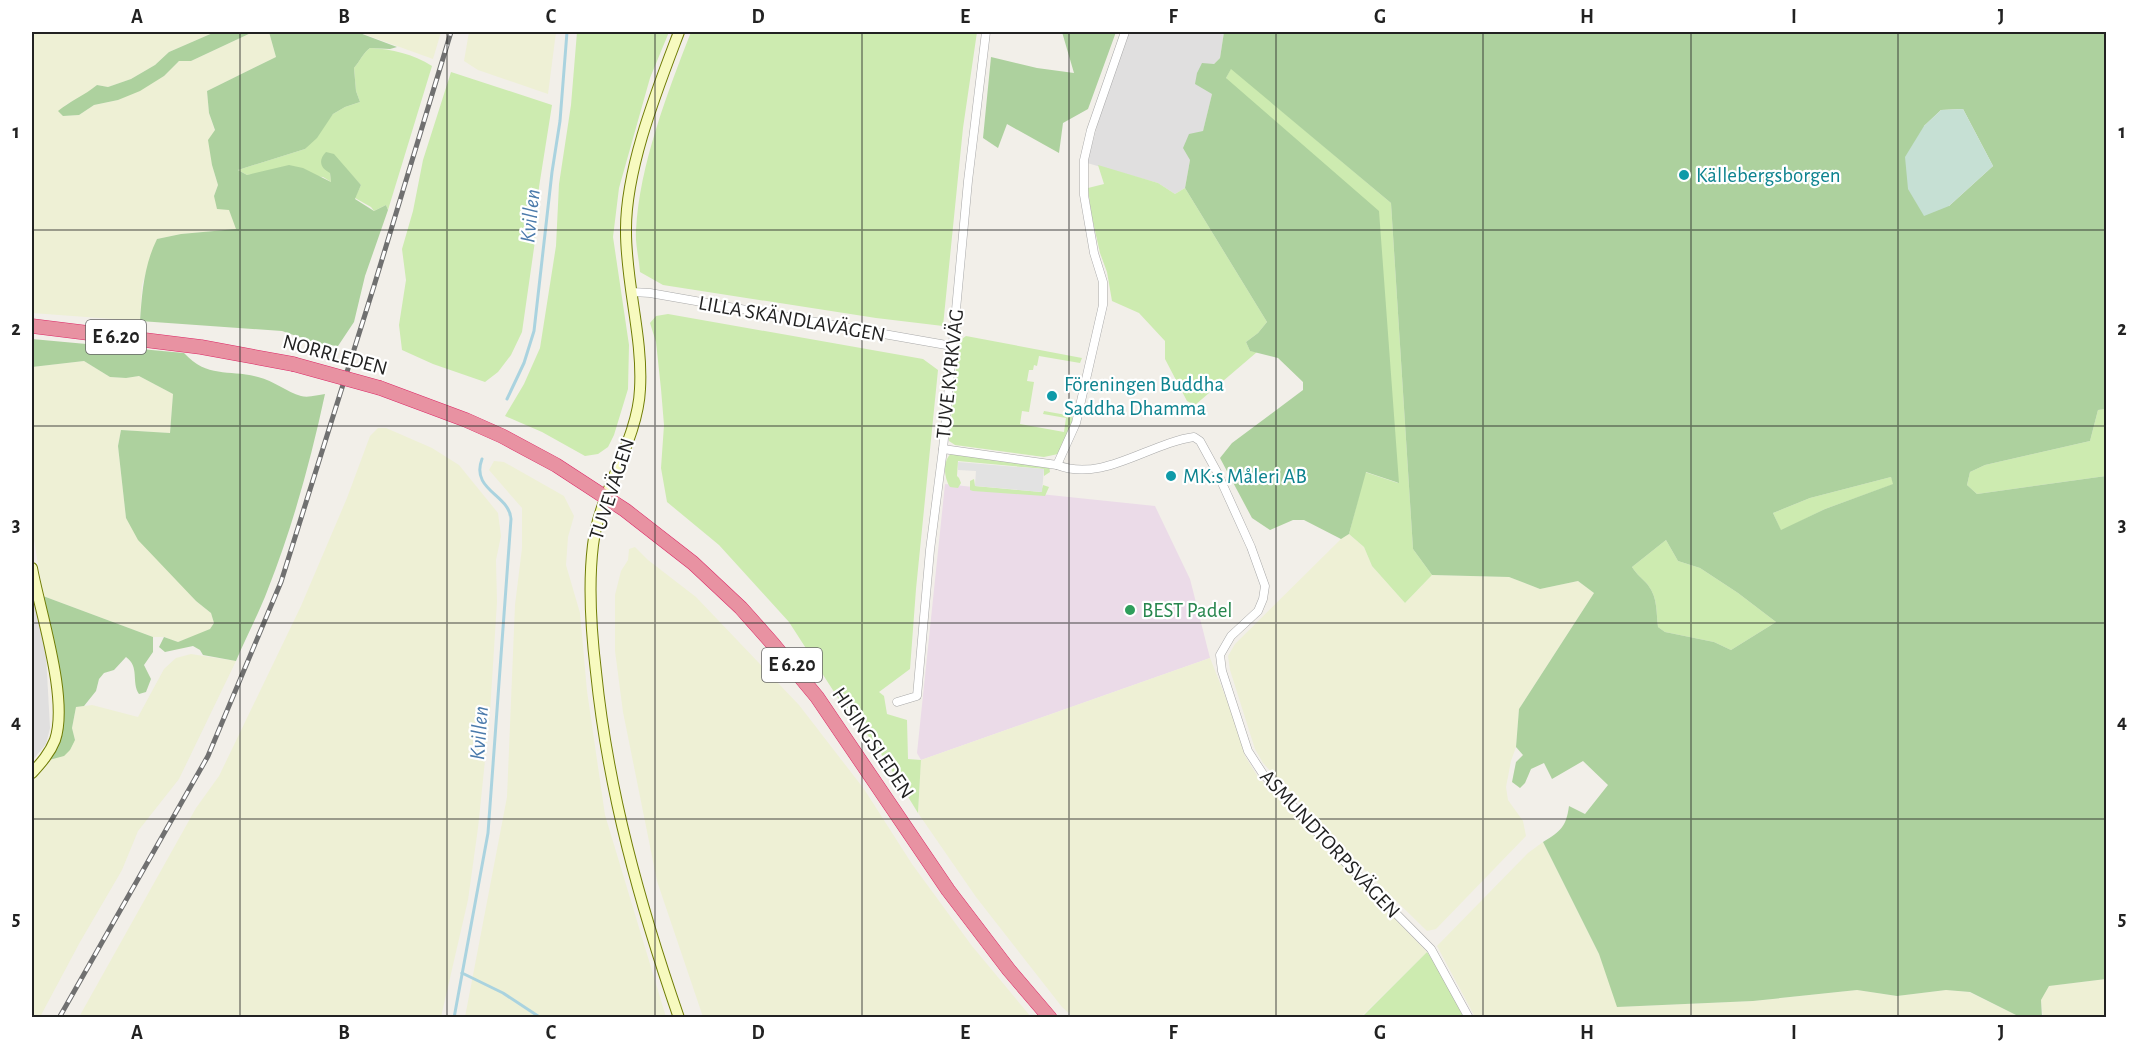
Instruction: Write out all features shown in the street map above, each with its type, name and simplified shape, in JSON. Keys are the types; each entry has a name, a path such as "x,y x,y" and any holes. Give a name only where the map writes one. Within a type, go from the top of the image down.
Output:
{"highway":[{"name":"NORRLEDEN","path":"32,326 201,347 292,364 380,388 466,420 513,441 606,496"},
{"name":"HISINGSLEDEN","path":"606,496 693,563 741,608 780,652 834,720 966,915 1050,1017"}],"main road":[{"name":"TUVEVÄGEN","path":"679,1017 655,948 632,869 610,773 592,636 591,566 593,542 606,496 631,429 640,391 626,231 631,183 652,109 680,32"},
{"path":"32,568 56,681 59,712 52,748 32,773"}],"street":[{"name":"TUVE KYRKVÄG","path":"897,702 917,696 970,161 986,32"},
{"path":"943,448 1057,465 1076,423 1103,305 1103,282 1090,232 1084,195 1084,160 1091,130 1125,32"},
{"name":"LILLA SKÄNDLAVÄGEN","path":"632,292 650,293 952,346"},
{"name":"ASMUNDTORPSVÄGEN","path":"1057,465 1078,470 1095,468 1186,438 1194,437 1200,441 1240,523 1265,586 1263,600 1258,611 1231,636 1220,655 1222,671 1248,751 1263,774 1341,858 1431,949 1469,1017"}],"shaded area":[{"path":"1127,32 1224,32 1220,58 1214,64 1212,94 1203,132 1190,160 1185,188 1175,194 1158,183 1087,163"},
{"path":"958,462 1044,469 1042,492 975,486 976,471 958,470"},
{"path":"945,484 1155,506 1190,579 1210,658 921,760 917,753"},
{"path":"32,591 46,655 50,728 46,744 32,761"}],"green space":[{"path":"32,32 215,32 169,52 155,65 131,79 108,87 97,85 59,111 63,116 79,115 94,105 118,100 164,76 179,61 191,61 253,32 269,32 276,57 207,91 209,113 215,131 212,165 218,185 214,196 229,210 237,229 181,234 157,239 142,285 140,321 32,313"},
{"path":"215,32 253,32 191,61 179,61 164,76 140,91 118,100 94,105 79,115 63,116 58,111 97,85 108,87 131,79 155,65 169,52"},
{"path":"269,32 357,32 397,47 370,48 365,52 354,68 356,91 360,102 333,114 317,138 305,149 238,170 247,175 289,165 303,168 331,182 330,173 321,164 326,152 334,154 361,185 355,199 374,211 386,205 388,210 365,276 354,322 338,346 319,344 282,331 140,321 146,269 157,239 181,234 236,229 229,210 217,209 214,196 218,185 208,140 215,130 209,113 207,91 276,57"},
{"path":"358,32 441,32 433,59"},
{"path":"469,32 556,32 548,94 478,70 464,61"},
{"path":"577,32 669,32 650,78 619,188 613,237 629,345 628,389 608,447 598,454 585,456 542,432 505,416 524,384 540,348 556,246 559,184 571,105"},
{"path":"691,32 977,32 963,128 943,326 663,285 640,272 636,235 643,180 664,104"},
{"path":"1062,32 1116,32 1088,109 1063,123 1059,153 1007,124 998,148 983,138 991,57 1037,68 1074,73"},
{"path":"1224,32 2106,32 2106,409 2098,410 2090,441 1985,465 1970,472 1967,485 1977,494 2106,476 2106,979 2049,986 2041,1000 2042,1017 2020,1017 1970,992 1946,990 1897,996 1857,990 1753,1001 1617,1007 1599,954 1543,842 1562,828 1569,806 1585,814 1608,785 1583,761 1552,779 1544,763 1531,769 1525,783 1520,788 1512,782 1516,762 1523,755 1516,747 1519,709 1594,593 1578,581 1540,589 1509,577 1432,575 1413,549 1391,203 1231,69 1226,78 1379,211 1399,483 1366,472 1349,534 1341,539 1304,520 1293,520 1270,530 1252,518 1220,458 1232,443 1303,390 1303,382 1278,358 1250,351 1246,342 1267,322 1185,188 1190,160 1183,148 1189,134 1203,131 1212,94 1195,84 1197,73 1202,63 1214,64 1220,58","holes":["1963,109 1993,166 1949,206 1924,126 1941,110","1891,477 1893,484 1825,509 1781,530 1773,513 1810,498","1666,540 1678,561 1700,568 1776,622 1731,650 1714,642 1665,632 1658,627 1655,600 1651,590 1632,567"]},
{"path":"370,48 402,53 432,66 388,210 386,205 374,211 355,198 361,185 348,171 330,173 331,182 323,177 266,172 247,175 238,170 305,149 333,114 360,102 356,91 354,68"},
{"path":"1231,68 1391,203 1413,549 1432,575 1405,603 1372,566 1364,547 1349,534 1365,472 1398,483 1226,78"},
{"path":"451,72 552,105 539,187 535,241 522,332 511,355 498,372 485,382 433,364 402,350 399,325 406,280 402,249 413,211 423,160"},
{"path":"1963,109 1993,166 1949,206 1924,216 1908,189 1905,157 1924,126 1941,110"},
{"path":"1098,165 1158,183 1175,194 1185,188 1267,322 1246,342 1250,351 1257,352 1195,405 1187,401 1165,359 1165,341 1139,313 1112,301 1107,272 1091,213 1088,188 1104,184"},
{"path":"668,314 923,359 938,370 910,669 879,692 884,696 887,714 907,720 908,759 921,760 918,813 886,761 852,713 838,698 789,622 719,545 667,502 661,468 664,425 661,389 656,342 650,323 656,316"},
{"path":"966,336 1082,358 1080,363 1039,356 1037,366 1034,365 1033,370 1029,370 1027,381 1034,382 1029,412 1022,411 1020,424 1064,432 1066,418 1043,414 1044,411 1072,416 1073,422 1058,454 1044,457 955,445 949,441 959,341"},
{"path":"32,339 184,353 202,367 210,370 258,377 301,396 325,394 307,468 285,541 264,598 236,661 203,655 193,646 165,652 159,647 164,637 178,642 210,629 214,623 211,613 196,601 138,540 126,518 118,446 121,430 170,433 173,394 139,376 110,377 84,361 32,367"},
{"path":"84,361 110,377 139,376 173,394 170,433 121,430 118,446 126,518 196,601 211,613 214,623 210,629 202,633 178,642 164,637 153,637 43,596 32,527 32,367"},
{"path":"2106,409 2106,476 1977,494 1967,485 1970,472 1985,465 2090,441 2098,410"},
{"path":"378,428 386,428 432,448 459,465 498,513 501,536 496,560 497,602 490,712 478,828 468,900 441,1017 79,1017 196,808 219,776 301,606 347,498 370,436"},
{"path":"952,453 1049,466 1050,472 1044,476 1044,469 958,461 957,476 961,483 958,488 950,487 945,469"},
{"path":"494,461 504,462 564,496 574,516 568,537 566,565 580,613 587,691 605,815 666,1017 465,1017 507,797 515,605 522,548 522,508 489,470"},
{"path":"1891,477 1894,484 1825,509 1781,531 1773,513 1810,498"},
{"path":"974,479 975,486 1041,492 1043,485 1049,487 1045,496 973,491 970,490 970,481"},
{"path":"1349,534 1364,547 1372,566 1405,603 1432,575 1509,577 1540,589 1578,581 1594,593 1519,709 1516,747 1506,787 1508,800 1523,821 1526,836 1436,929 1427,931 1343,849 1263,763 1255,749 1230,670 1228,656 1235,644 1341,539"},
{"path":"1666,540 1678,561 1700,568 1776,622 1731,650 1714,642 1665,632 1658,627 1654,595 1632,567"},
{"path":"635,547 648,560 696,597 799,705 864,789 912,864 972,946 1031,1017 703,1017 657,881 623,712 615,651 615,595 621,571 628,560 629,549"},
{"path":"43,596 153,637 153,652 144,665 151,679 146,692 139,694 133,665 126,657 114,670 104,673 99,679 96,691 84,706 76,707 72,728 75,740 70,750 64,756 49,760 57,742"},
{"path":"191,654 236,661 179,779 138,831 122,870 40,1017 32,1018 32,779 49,760 75,740 72,728 76,707 92,705 138,717 164,669 176,658"},
{"path":"1210,658 1236,723 1245,756 1258,777 1427,952 1361,1017 1073,1017 1062,1007 976,897 918,813 921,760"},
{"path":"1543,842 1599,954 1618,1007 1753,1001 1857,990 1897,996 1946,990 1969,992 2020,1017 1475,1017 1437,946 1528,853"},
{"path":"1427,952 1464,1017 1361,1018"},
{"path":"2106,979 2106,1017 2043,1017 2041,1000 2049,986"}],"waterway":[{"name":"Kvillen","path":"507,399 524,363 534,331 560,121 567,32"},
{"name":"Kvillen","path":"454,1018 488,833 511,519 504,504 481,478 482,459"},
{"path":"462,973 503,993 541,1018"}],"railway":[{"path":"59,1018 208,756 281,582 451,32"}],"place":[{"name":"Källebergsborgen","path":"1684,175"},
{"name":"Föreningen Buddha Saddha Dhamma","path":"1052,396"},
{"name":"MK:s Måleri AB","path":"1171,476"},
{"name":"BEST Padel","path":"1130,610"}]}
